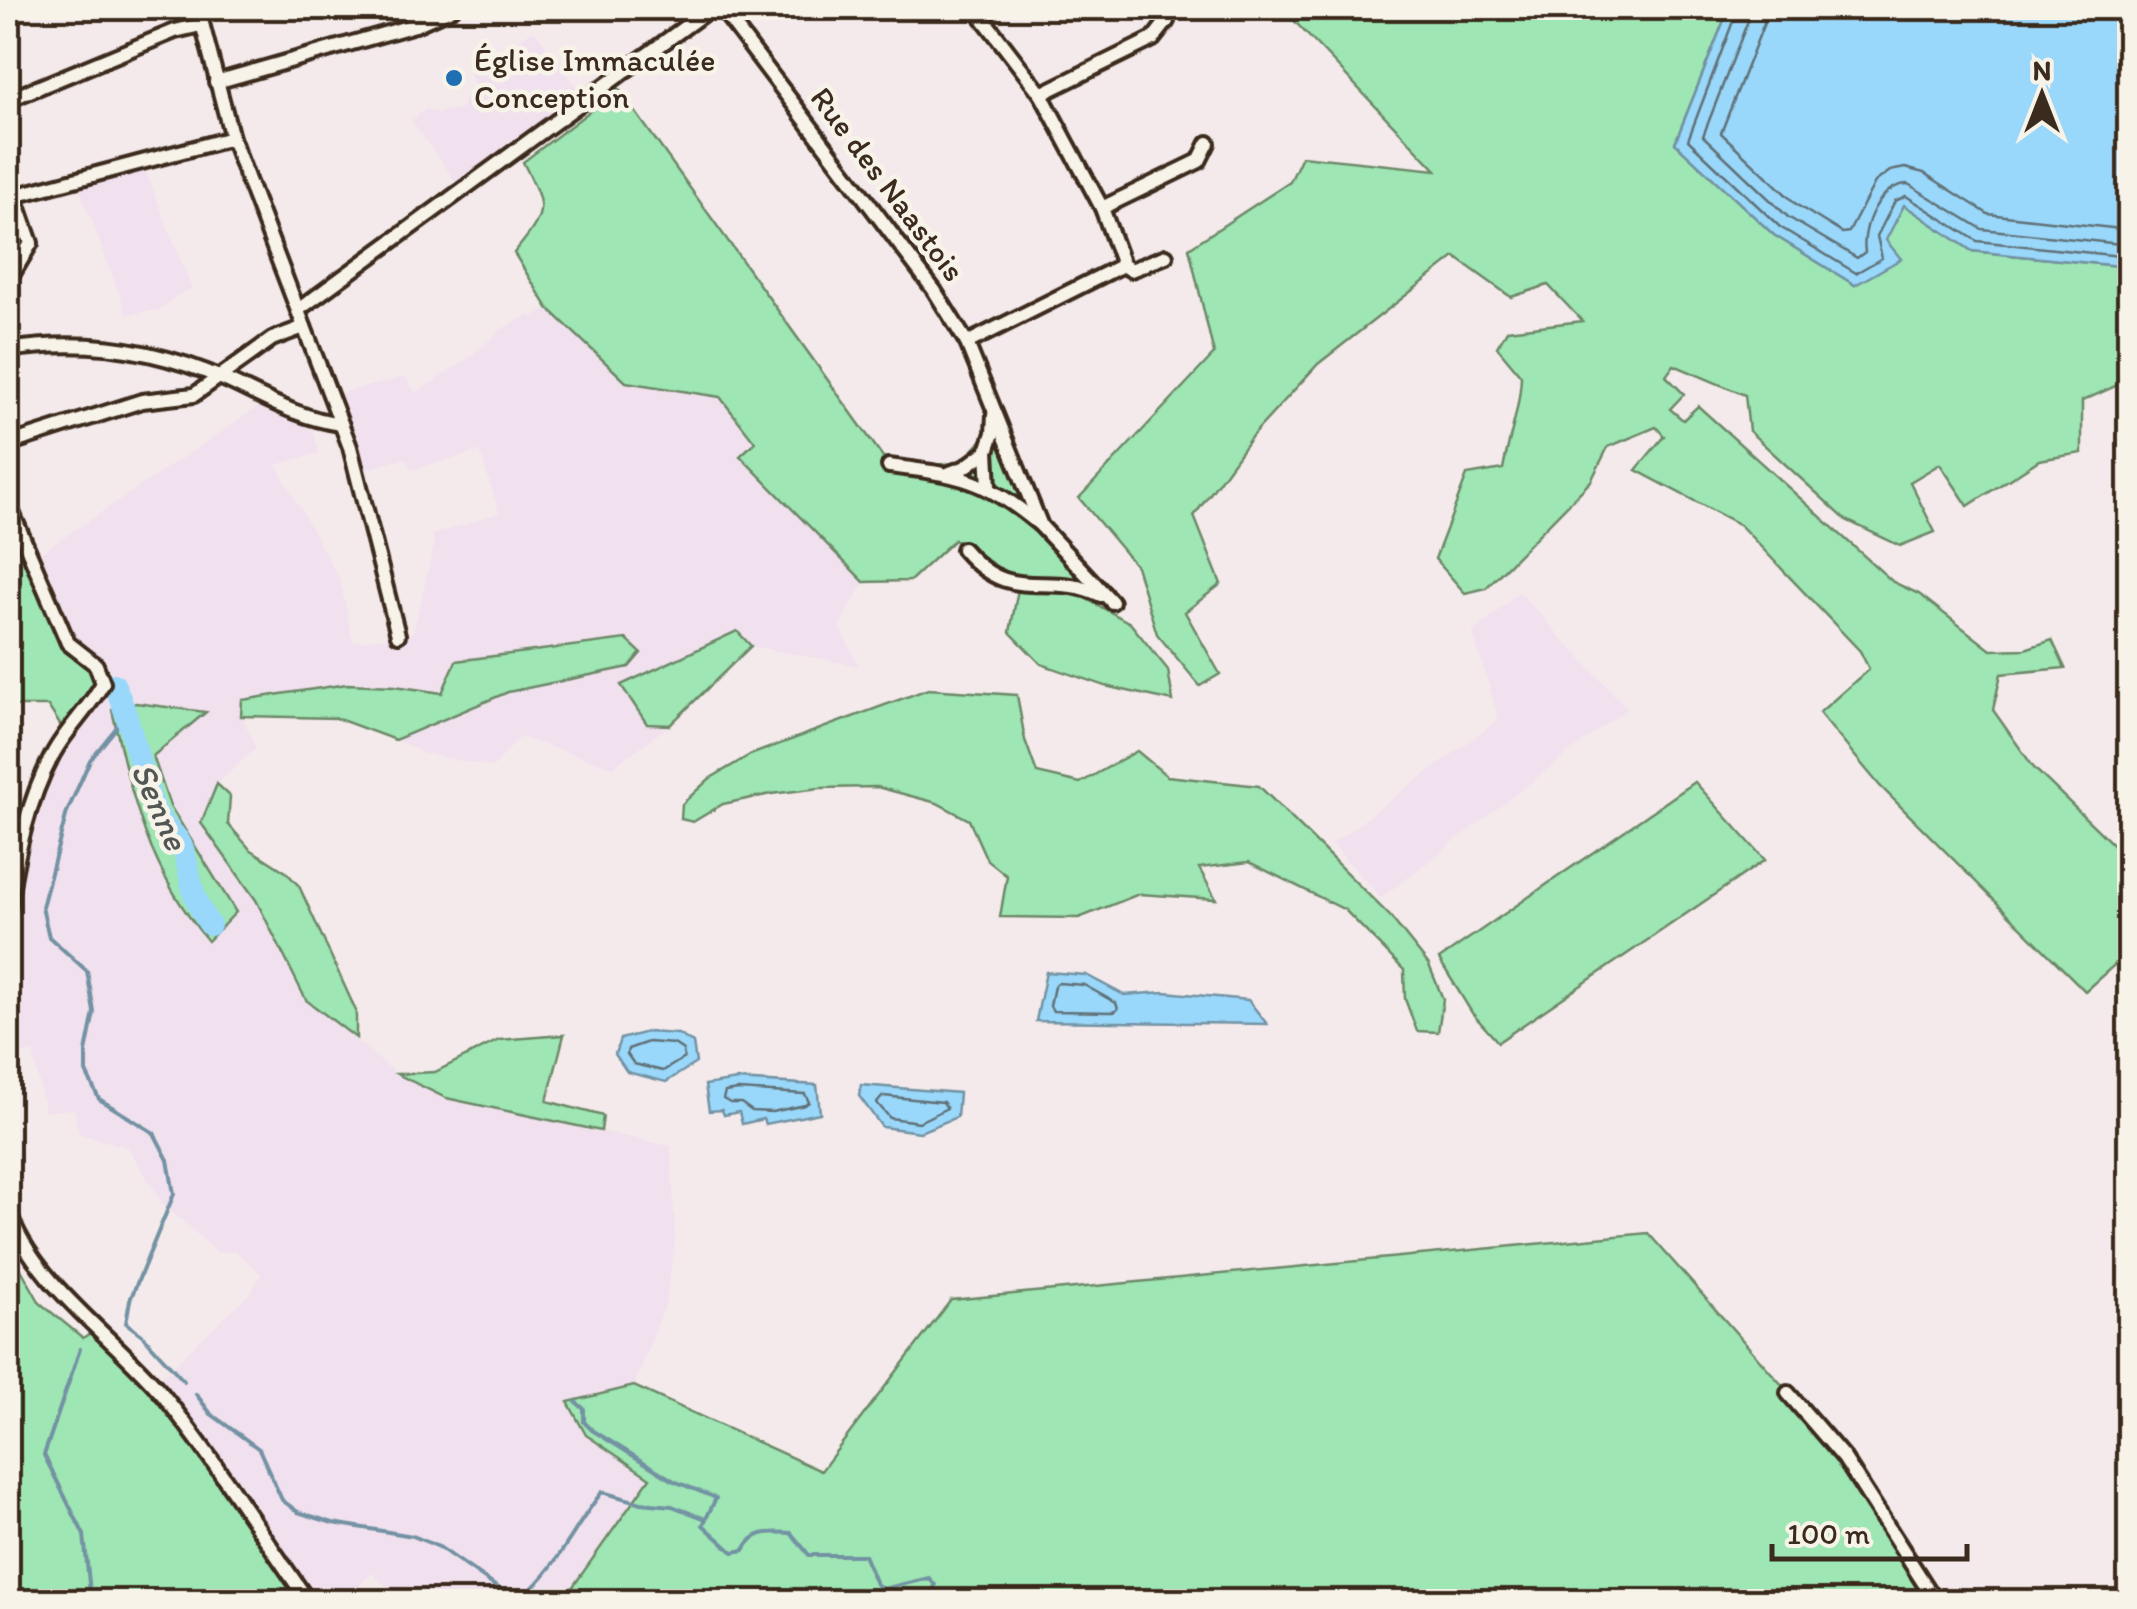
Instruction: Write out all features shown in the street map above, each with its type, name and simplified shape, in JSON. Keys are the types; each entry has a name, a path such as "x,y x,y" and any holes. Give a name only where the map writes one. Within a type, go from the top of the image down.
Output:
{"street":[{"path":"198,8 232,138 350,447 398,635"},
{"path":"408,8 415,25"},
{"path":"216,82 415,25 435,11 453,8"},
{"path":"298,310 711,8"},
{"name":"Rue des Naastois","path":"722,8 934,290 967,343 1041,526"},
{"path":"975,8 1040,94 1102,208 1124,265 1131,270 1166,256"},
{"path":"1040,94 1153,39 1167,21"},
{"path":"8,100 175,31 201,25"},
{"path":"14,196 232,138"},
{"path":"1102,208 1198,161 1208,143"},
{"path":"8,178 31,242 8,282"},
{"path":"967,343 1124,265"},
{"path":"8,444 142,401 194,395 272,339 304,326"},
{"path":"8,350 54,344 116,346 219,377 308,418 341,424"},
{"name":"Rue des Naastois","path":"989,487 986,451 993,433 992,404"},
{"path":"950,474 986,451"},
{"name":"Rue des Naastois","path":"889,466 950,474 989,487 1041,526 1112,602 1098,593 1066,586 1009,584 986,573 963,549"},
{"path":"8,503 68,643 96,665 103,683 56,749 39,781 20,844 8,911"},
{"path":"1066,586 1079,575 1079,567"},
{"path":"8,1209 18,1236 53,1280 163,1396 309,1602"},
{"path":"1788,1393 1844,1458 1936,1602"}],"shaded area":[{"path":"534,30 583,95 460,188 411,120 426,109 438,113 462,108 465,97 477,92 470,73"},
{"path":"144,167 192,289 178,294 159,310 127,314 78,185"},
{"path":"548,308 626,382 720,397 756,442 741,456 864,582 839,626 859,666 751,646 670,725 613,767 520,737 493,767 422,753 336,718 242,716 256,748 217,784 201,823 256,900 306,1000 397,1074 446,1098 671,1146 675,1243 665,1305 634,1386 568,1402 586,1435 650,1478 562,1601 403,1601 372,1573 344,1601 309,1601 153,1385 252,1291 261,1274 236,1251 218,1253 163,1204 128,1147 79,1134 74,1109 45,1112 33,1052 8,1056 8,915 33,822 60,753 110,687 112,673 67,634 38,555 262,404 313,430 319,453 276,465 340,580 353,642 413,633 434,546 432,535 499,513 480,451 411,470 406,458 357,472 330,396 405,377 416,393 469,358 502,329"},
{"path":"1519,592 1627,708 1381,898 1332,844 1499,719 1473,633"}],"green space":[{"path":"1282,8 1729,8 1675,143 1774,235 1855,285 1904,205 1972,251 2129,267 2129,294 2120,302 2129,315 2129,380 2082,401 2082,453 2039,460 1968,506 1940,464 1910,482 1935,532 1900,546 1846,520 1749,431 1745,395 1674,365 1666,376 1684,394 1670,409 1683,420 1698,406 1893,582 1919,594 1991,650 2025,649 2052,640 2065,668 2001,674 1993,710 2034,768 2129,860 2129,952 2085,991 1880,786 1819,713 1869,669 1860,651 1740,525 1636,470 1664,436 1656,427 1608,447 1591,481 1486,588 1465,593 1435,559 1467,475 1503,469 1521,376 1497,347 1507,330 1582,321 1548,285 1511,297 1455,257 1318,364 1252,436 1194,516 1221,584 1185,612 1220,674 1200,686 1157,634 1136,566 1079,498 1214,354 1189,248 1290,182 1302,156 1436,170"},
{"path":"619,89 883,457 953,463 975,448 999,413 1048,526 1105,592 1083,597 1130,623 1168,670 1173,701 1105,686 1041,664 1010,632 1018,589 954,540 910,581 864,582 740,456 755,442 720,397 626,382 548,308 514,253 533,227 540,209 523,162"},
{"path":"8,524 65,652 91,670 98,682 64,731 48,706 8,706"},
{"path":"737,631 751,646 670,725 647,724 621,685"},
{"path":"626,639 641,653 629,667 508,692 395,740 336,718 241,716 242,700 347,684 442,693 456,661"},
{"path":"928,689 1017,695 1025,740 1037,773 1080,783 1137,751 1167,776 1259,786 1389,915 1429,965 1443,999 1438,1032 1417,1031 1405,999 1404,970 1345,910 1249,862 1199,868 1216,899 1139,894 1079,918 1000,917 1007,876 987,860 969,820 937,803 877,787 820,788 723,804 693,822 681,819 682,804 709,779 750,755"},
{"path":"136,703 206,712 153,756 170,806 236,912 208,941 170,887 135,803 112,710"},
{"path":"1695,782 1765,860 1498,1042 1472,1013 1439,959"},
{"path":"217,784 230,796 228,824 250,849 286,872 299,886 356,1011 356,1038 306,1000 256,900 201,823"},
{"path":"564,1035 547,1101 603,1116 601,1131 446,1098 397,1074 435,1072 499,1040"},
{"path":"1648,1233 1834,1444 1936,1601 1283,1602 1282,1593 1265,1592 1264,1602 562,1602 650,1478 586,1435 568,1402 634,1386 821,1471 951,1300"},
{"path":"13,1255 40,1303 83,1338 97,1328 153,1385 301,1590 293,1602 8,1602 8,1259"}],"water":[{"path":"1729,8 2129,8 2129,267 1972,251 1904,205 1886,240 1901,259 1855,285 1774,235 1675,143"},
{"path":"1046,972 1086,975 1124,995 1165,992 1248,1000 1267,1024 1036,1021"},
{"path":"647,1032 678,1034 693,1043 696,1063 666,1082 627,1072 615,1054 620,1039"},
{"path":"737,1080 817,1085 820,1113 765,1124 763,1119 742,1124 739,1112 724,1115 722,1110 709,1111 705,1085"},
{"path":"861,1085 959,1093 957,1117 920,1132 882,1127 859,1096"}],"waterway":[{"name":"Senne","path":"114,684 155,809 182,846 194,895 210,925"},
{"path":"125,710 90,760 67,812 42,907 49,937 87,971 94,1012 86,1072 99,1099 154,1133 168,1160 174,1194 130,1300 126,1323 184,1381"},
{"path":"80,1349 44,1455 84,1535 91,1602"},
{"path":"196,1394 211,1414 259,1449 282,1500 298,1512 333,1523 413,1536 439,1547 505,1593 523,1596 535,1585 602,1492 641,1503 672,1506 706,1519"},
{"path":"576,1402 584,1409 584,1422 592,1430 674,1481 716,1498 703,1525 733,1552 744,1550 752,1539 763,1534 791,1533 809,1555 864,1555 876,1584 883,1589 929,1578 935,1585 929,1602"}],"place":[{"name":"Église Immaculée Conception","path":"454,78"}]}
